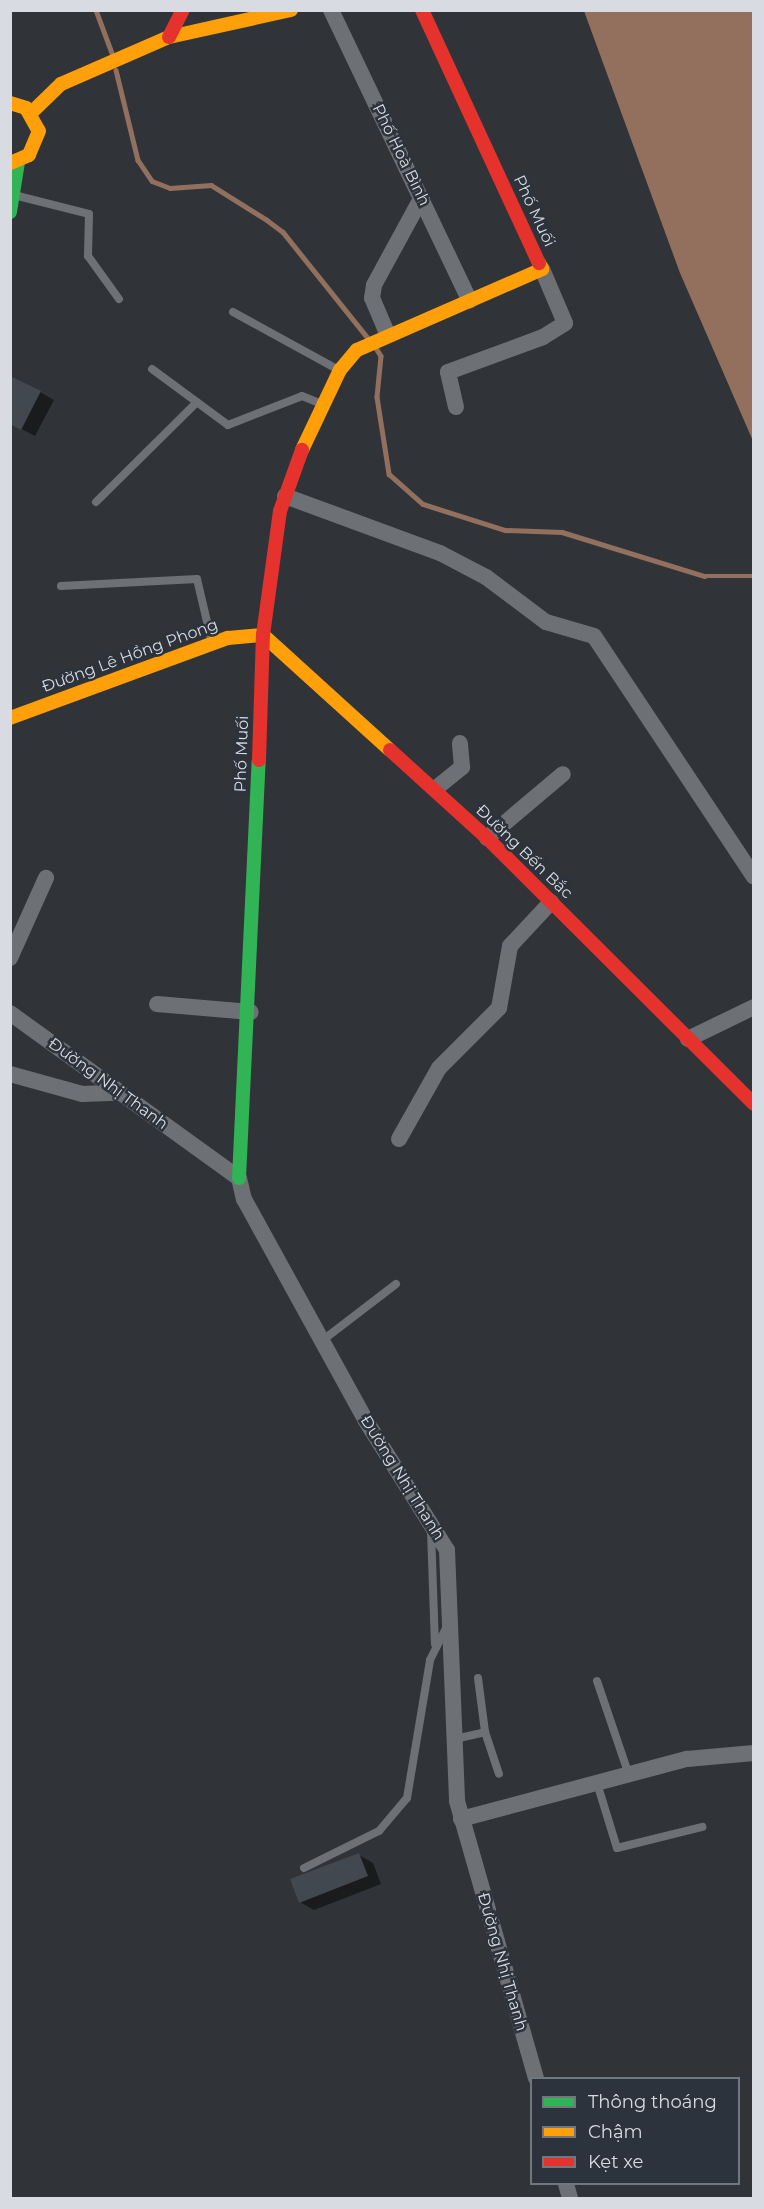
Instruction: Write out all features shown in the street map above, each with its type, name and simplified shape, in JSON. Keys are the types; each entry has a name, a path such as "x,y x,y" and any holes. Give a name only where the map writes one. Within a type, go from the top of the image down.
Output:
{"street":[{"path":"169,37 183,10"},
{"path":"31,113 61,84 169,37 268,13 291,10"},
{"name":"Phố Hoà Bình","path":"331,10 470,301"},
{"name":"Phố Muối","path":"239,1178 251,1012 263,635 285,495 323,404 340,370 357,350 385,334 470,301 542,268 422,10"},
{"path":"10,103 31,113 39,130 37,144 14,162 14,195 10,212"},
{"path":"385,334 372,298 374,285 422,197"},
{"path":"456,407 448,372 543,337 565,323 542,268"},
{"path":"285,495 440,553 486,577 546,622 594,636 753,877"},
{"name":"Đường Lê Hồng Phong","path":"10,718 213,643 263,635"},
{"name":"Đường Bến Bắc","path":"263,635 487,838 753,1104"},
{"path":"435,789 462,767 460,743"},
{"path":"487,838 563,774"},
{"path":"10,958 46,878"},
{"path":"399,1139 439,1068 499,1008 510,946 551,902"},
{"path":"157,1004 251,1012"},
{"path":"688,1039 753,1007"},
{"name":"Đường Nhị Thanh","path":"10,1013 239,1178 244,1199 322,1340 431,1524 452,1570 455,1738 460,1819 535,2077"},
{"path":"10,1074 82,1094 118,1093"},
{"path":"460,1819 687,1759 753,1753"}],"lane":[{"path":"14,195 89,214 88,256 119,299"},
{"path":"233,312 340,370"},
{"path":"152,369 228,425 302,396 323,404"},
{"path":"96,502 197,402"},
{"path":"61,586 197,579 213,643"},
{"path":"322,1340 396,1284"},
{"path":"304,1868 379,1831 407,1798 435,1644 431,1524"},
{"path":"435,1644 453,1617"},
{"path":"478,1678 485,1732 499,1774"},
{"path":"597,1681 629,1775"},
{"path":"455,1738 485,1732"},
{"path":"597,1783 617,1848 702,1827"}],"shaded area":[{"path":"584,11 753,11 753,441 680,273"}],"building":[{"path":"10,376 41,391 21,430 10,424"},
{"path":"359,1853 368,1876 299,1903 290,1879"}],"waterway":[{"path":"96,10 112,53"},
{"path":"116,70 138,160 152,181 170,188 211,185 267,220 283,232 367,337"},
{"path":"376,348 381,356 377,397 389,474 423,504 505,530 562,532 704,576 754,576"}],"traffic: fast":[{"path":"10,212 18,162"},
{"path":"239,1178 259,760"}],"traffic: slow":[{"path":"31,113 61,84 169,37 291,10"},
{"path":"10,103 26,108 39,131 29,155 10,163"},
{"path":"302,450 340,370 357,350 542,269 539,263"},
{"path":"10,718 228,638 263,635 390,750"}],"traffic: jam":[{"path":"169,37 183,10"},
{"path":"422,10 539,263"},
{"path":"259,760 263,635 280,511 302,450"},
{"path":"390,750 487,838 754,1104"}]}
